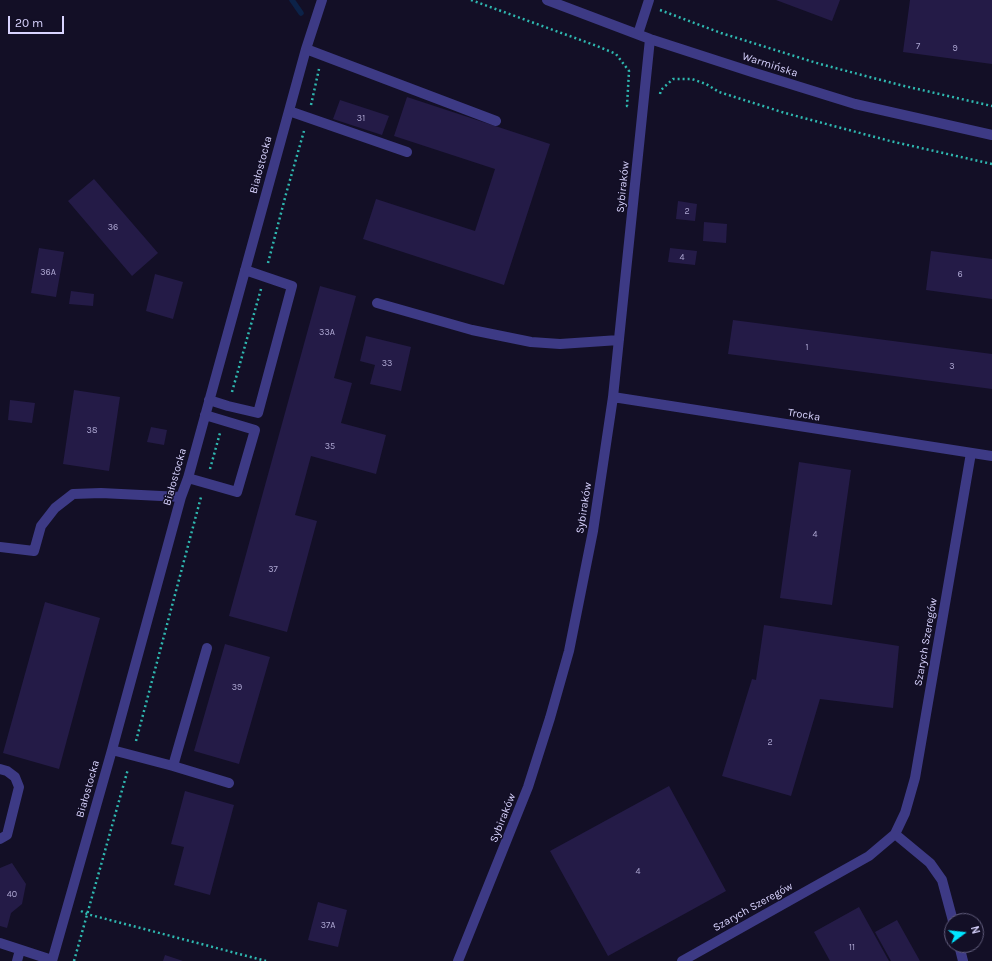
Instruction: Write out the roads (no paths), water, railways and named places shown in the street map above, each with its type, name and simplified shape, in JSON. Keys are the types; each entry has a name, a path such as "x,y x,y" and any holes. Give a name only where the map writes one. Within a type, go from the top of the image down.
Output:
{"street":[{"name":"Białostocka","path":"52,960 112,750 181,497 188,478 288,112 322,0"},
{"name":"Warmińska","path":"547,0 650,39 855,104 992,135"},
{"path":"638,34 648,3"},
{"name":"Sybiraków","path":"458,961 528,787 550,718 567,658 594,531 613,397 650,39"},
{"path":"306,49 496,121"},
{"path":"288,112 308,117 407,152"},
{"path":"209,400 258,413 292,286 245,270"},
{"path":"377,303 472,330 531,342 560,344 619,340"},
{"name":"Trocka","path":"613,397 992,456"},
{"path":"188,478 237,492 255,430 205,415"},
{"name":"Szarych Szeregów","path":"682,961 869,856 895,834 905,813 915,778 971,453"},
{"path":"0,547 34,551 41,526 55,508 73,494 101,493 181,497"},
{"path":"174,766 207,648"},
{"path":"112,750 174,766 229,783"},
{"path":"0,769 7,771 15,777 19,787 6,835 0,839"},
{"path":"895,834 930,863 942,880 950,913"},
{"path":"0,944 52,960"},
{"path":"17,961 20,950"}],"waterway":[{"path":"292,0 301,13"}]}
